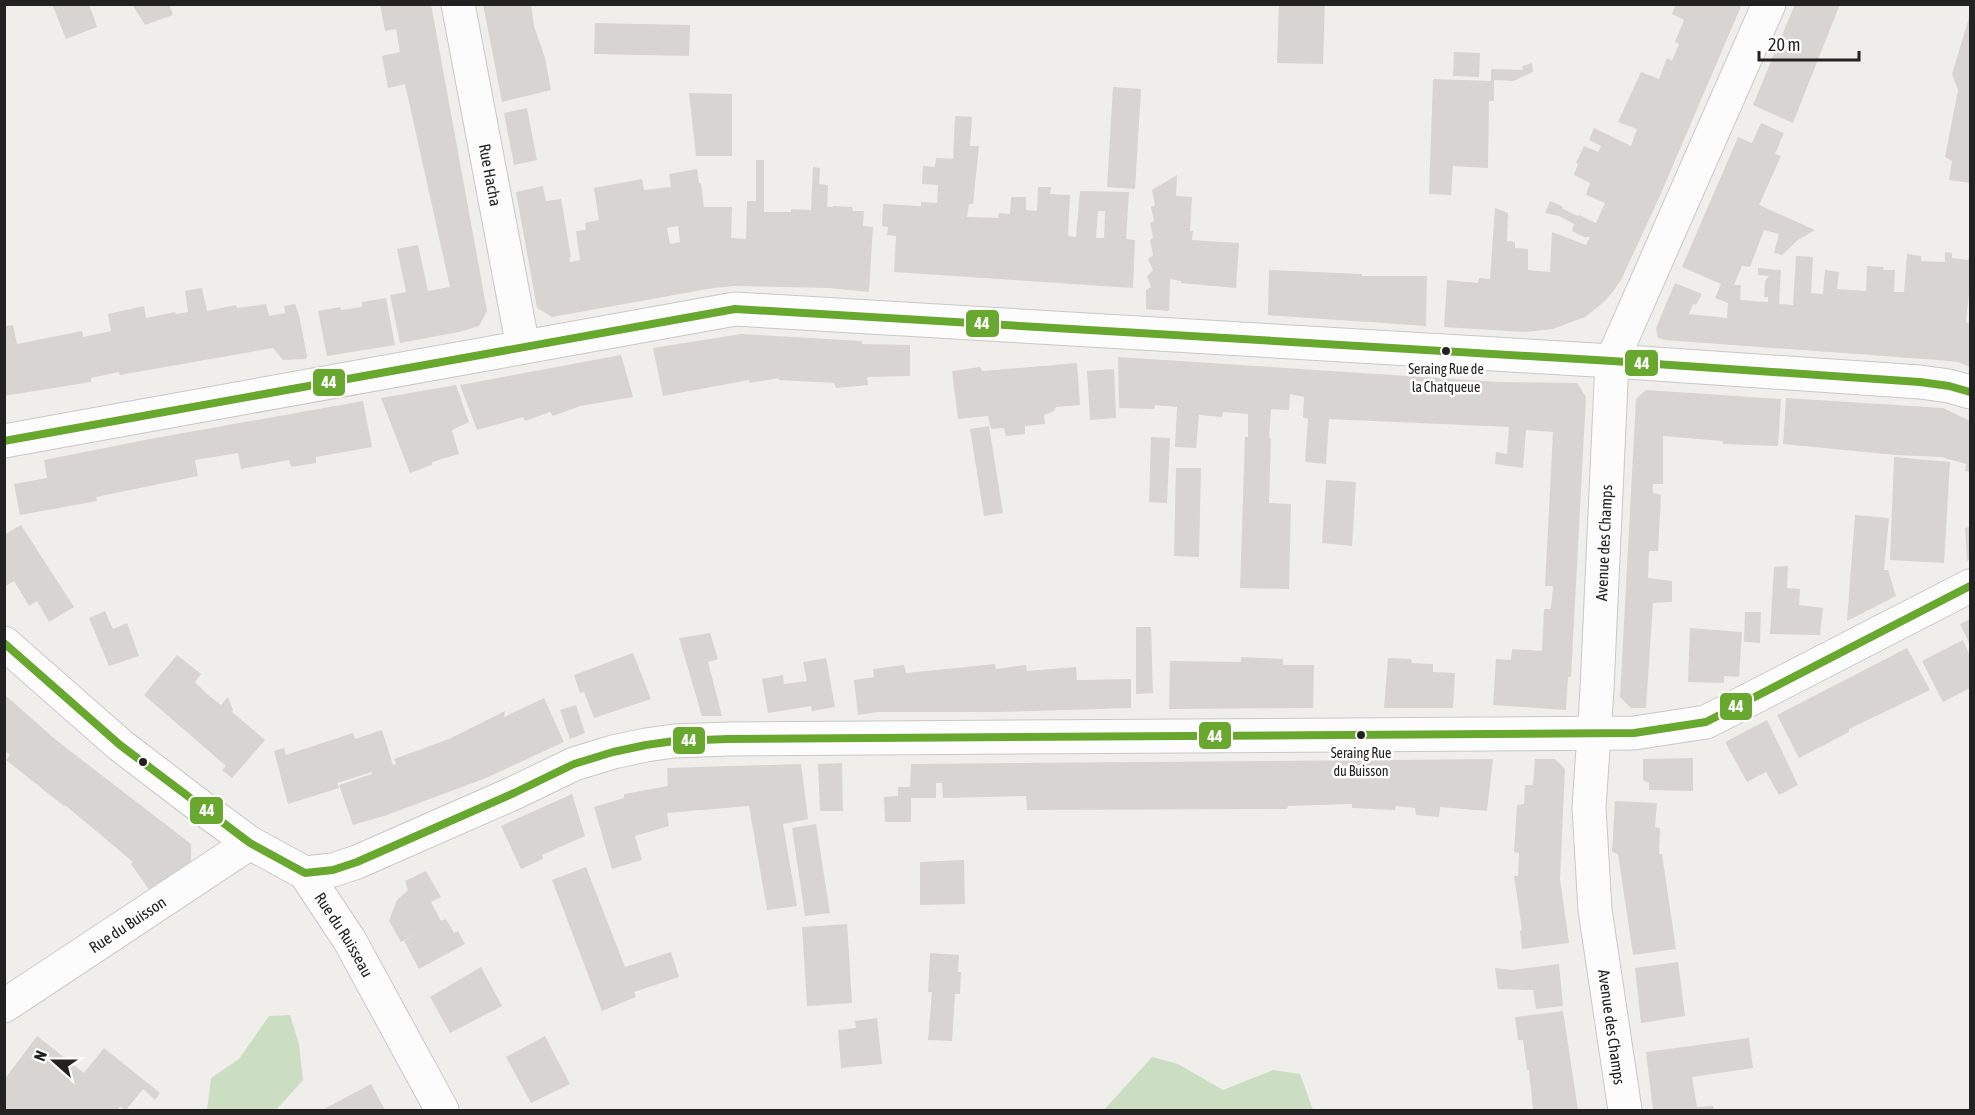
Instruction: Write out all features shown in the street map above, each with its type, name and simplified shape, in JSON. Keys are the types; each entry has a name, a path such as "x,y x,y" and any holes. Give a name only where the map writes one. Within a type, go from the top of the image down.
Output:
{"street":[{"name":"Rue Hacha","path":"458,4 523,347"},
{"name":"Avenue des Champs","path":"1625,1110 1595,910 1589,808 1612,361 1768,4"},
{"path":"4,441 735,309 1612,361 1920,382 1971,392"},
{"path":"305,873 333,870 357,862 574,764 613,752 674,741 1634,733 1706,722 1971,586"},
{"name":"Rue du Ruisseau","path":"4,643 120,744 250,843 305,873 350,941 442,1110"},
{"name":"Rue du Buisson","path":"4,1006 250,843"}],"green space":[{"path":"290,1015 299,1044 303,1080 276,1110 207,1110 211,1078 239,1059 269,1016"},
{"path":"1152,1057 1178,1064 1223,1090 1273,1070 1300,1074 1313,1110 1104,1110"}],"building":[{"path":"52,4 89,4 97,27 66,39"},
{"path":"132,4 169,4 173,15 145,25"},
{"path":"380,4 431,4 487,311 479,326 400,343 390,295 406,292 397,249 418,245 428,291 450,287 405,84 388,88 382,56 400,52 396,29 385,31"},
{"path":"483,4 531,4 534,26 545,58 551,90 502,102"},
{"path":"1279,4 1325,4 1323,64 1277,63"},
{"path":"1676,4 1742,4 1659,198 1621,280 1614,290 1605,301 1585,317 1553,329 1525,332 1444,327 1447,280 1478,283 1479,278 1490,279 1495,208 1508,213 1507,241 1515,242 1515,248 1528,249 1528,270 1550,272 1552,232 1586,245 1590,237 1584,237 1572,231 1574,224 1559,216 1545,213 1550,201 1596,223 1605,203 1586,195 1590,183 1574,175 1578,164 1576,163 1584,146 1598,152 1601,146 1589,140 1594,128 1631,146 1637,129 1618,122 1641,72 1659,79 1667,58 1672,61 1679,44 1675,42 1684,20 1672,14"},
{"path":"1795,4 1840,4 1793,123 1753,105"},
{"path":"1970,15 1970,183 1949,180 1952,161 1945,157 1958,90 1952,74"},
{"path":"595,23 690,25 689,56 594,54"},
{"path":"1454,52 1480,53 1479,77 1453,76"},
{"path":"1532,63 1533,72 1513,81 1494,80 1494,101 1489,101 1488,168 1453,166 1451,195 1429,194 1433,79 1491,81 1491,69 1523,70 1522,66"},
{"path":"1113,87 1141,89 1135,189 1107,187"},
{"path":"689,93 732,94 732,156 696,156"},
{"path":"527,108 537,160 514,165 504,113"},
{"path":"955,116 972,117 970,146 979,146 973,204 969,204 967,217 998,218 999,213 1010,214 1011,197 1026,197 1026,210 1037,211 1038,187 1051,187 1050,194 1070,195 1068,236 1076,237 1080,191 1129,192 1126,239 1135,240 1133,288 894,272 896,236 887,235 888,227 882,226 883,204 921,206 921,202 937,203 938,185 922,184 923,166 935,167 936,158 953,159","holes":["1098,211 1105,211 1104,238 1096,238"]},
{"path":"1761,123 1784,133 1775,154 1781,156 1759,205 1815,230 1798,240 1782,255 1774,253 1779,234 1764,230 1750,267 1742,266 1734,285 1741,285 1740,300 1768,302 1768,297 1764,297 1765,281 1769,276 1758,275 1758,268 1781,270 1779,304 1793,305 1796,256 1813,257 1811,293 1823,294 1825,270 1839,272 1837,289 1866,291 1867,266 1895,270 1894,292 1904,292 1907,254 1921,256 1921,261 1945,262 1945,252 1952,253 1952,258 1968,260 1970,254 1966,322 1970,324 1970,367 1958,362 1938,360 1658,338 1656,328 1675,283 1702,294 1696,305 1693,304 1689,314 1727,318 1728,303 1715,298 1721,284 1682,267 1738,137 1752,143"},
{"path":"756,160 764,160 764,212 791,212 791,209 811,210 813,167 820,168 819,184 828,185 827,207 852,207 853,211 864,211 863,226 873,227 869,292 829,288 735,286 552,317 537,308 516,192 543,186 546,201 561,199 570,262 580,260 576,231 586,230 585,223 599,220 594,188 642,179 644,190 671,187 669,174 697,169 704,207 732,207 731,238 746,239 747,201 756,201","holes":["678,226 680,242 670,244 667,228"]},
{"path":"1177,175 1176,196 1192,197 1190,231 1193,231 1192,240 1239,243 1236,288 1181,283 1181,281 1170,279 1169,311 1146,309 1146,290 1151,287 1147,276 1153,270 1148,259 1153,255 1150,223 1154,221 1151,207 1155,205 1152,190"},
{"path":"1269,270 1362,274 1362,276 1427,276 1426,326 1268,315"},
{"path":"202,288 207,311 236,305 237,308 266,304 269,316 285,313 284,306 295,304 306,359 283,360 273,348 120,375 119,372 91,378 91,382 4,396 4,326 13,325 17,344 82,331 83,337 111,331 108,314 144,306 146,318 175,312 176,314 188,312 185,291"},
{"path":"386,298 395,345 327,356 318,311 340,307 341,310 362,307 362,302"},
{"path":"741,334 862,341 862,344 910,345 910,376 867,377 868,385 836,388 834,383 779,380 779,378 750,383 749,380 663,396 653,348"},
{"path":"621,355 633,397 580,406 553,416 550,412 525,421 523,417 477,430 460,385"},
{"path":"1118,357 1499,382 1577,383 1586,397 1571,677 1568,677 1566,710 1493,705 1496,659 1511,660 1512,649 1542,651 1544,609 1551,609 1553,586 1545,586 1553,432 1526,430 1523,468 1495,464 1496,452 1507,454 1509,427 1329,419 1326,464 1305,462 1308,419 1303,417 1304,397 1290,394 1289,410 1271,409 1269,438 1271,438 1269,503 1291,504 1289,589 1240,588 1245,437 1248,437 1248,414 1223,412 1222,417 1199,415 1196,448 1175,447 1177,407 1155,405 1154,409 1119,408"},
{"path":"1077,363 1080,405 1056,407 1054,411 1044,415 1045,424 1025,426 1025,434 1006,436 1004,428 991,429 988,416 958,419 952,371 980,367 982,371"},
{"path":"1114,369 1116,418 1090,420 1087,371"},
{"path":"456,385 469,422 452,430 459,454 432,462 432,465 410,473 381,398"},
{"path":"1646,390 1781,399 1778,446 1723,444 1722,441 1663,436 1663,484 1653,484 1653,493 1661,495 1658,551 1649,551 1648,578 1672,581 1672,602 1653,603 1646,708 1631,708 1620,697 1636,399"},
{"path":"1786,398 1943,408 1970,421 1970,472 1965,471 1966,464 1941,457 1783,444"},
{"path":"363,401 372,447 316,457 316,463 291,467 289,460 241,469 238,453 195,460 198,476 96,497 97,501 20,515 14,484 47,478 44,460"},
{"path":"989,426 1003,513 984,516 970,429"},
{"path":"1151,437 1170,438 1167,503 1149,502"},
{"path":"1894,457 1950,462 1944,563 1890,560"},
{"path":"1176,468 1201,468 1199,557 1174,556"},
{"path":"1326,480 1356,482 1352,546 1322,543"},
{"path":"1855,515 1889,518 1884,570 1888,570 1896,596 1847,621"},
{"path":"21,525 74,607 49,622 37,601 29,606 14,581 4,587 4,535"},
{"path":"1970,527 1970,559 1967,561 1965,528"},
{"path":"1788,566 1787,588 1800,589 1799,605 1823,608 1820,635 1770,634 1774,567"},
{"path":"105,611 113,629 127,623 139,656 109,666 89,618"},
{"path":"1745,612 1761,612 1760,643 1744,642"},
{"path":"1970,619 1970,645 1960,624"},
{"path":"1136,627 1151,627 1153,693 1136,694"},
{"path":"1690,628 1742,632 1739,677 1724,676 1724,683 1688,682"},
{"path":"710,633 718,659 708,662 722,716 702,716 679,638"},
{"path":"1963,640 1970,656 1970,688 1943,702 1922,661"},
{"path":"1907,648 1930,690 1849,729 1849,732 1799,758 1777,715"},
{"path":"633,653 651,699 594,718 584,692 580,693 574,675"},
{"path":"177,655 201,674 195,682 208,695 221,705 228,697 232,712 265,740 232,778 222,770 226,766 144,695"},
{"path":"1241,657 1283,659 1283,665 1314,665 1313,708 1169,709 1170,661 1241,662"},
{"path":"826,658 835,707 812,711 811,706 768,713 762,679 783,675 784,684 807,681 803,662"},
{"path":"1388,658 1411,659 1412,663 1433,664 1433,672 1455,673 1453,708 1384,708"},
{"path":"995,664 996,669 1026,665 1027,671 1076,667 1077,680 1131,679 1131,708 1000,712 878,712 858,715 854,680 874,677 873,669 904,665 906,673"},
{"path":"4,694 56,740 191,844 191,863 150,891 131,864 133,862 65,805 6,760 10,755 4,750"},
{"path":"544,698 564,742 486,778 387,815 353,825 339,785 372,774 372,772 337,783 339,788 288,804 274,751 284,748 286,755 353,733 355,739 382,730 393,765 396,764 394,759 449,739 505,711 504,717"},
{"path":"576,705 585,733 570,739 560,710"},
{"path":"1767,720 1798,785 1779,795 1766,772 1747,782 1725,742"},
{"path":"1693,758 1693,791 1649,790 1649,783 1643,780 1643,759"},
{"path":"1493,759 1487,811 1440,807 1439,817 1416,815 1415,808 1396,806 1395,810 1352,808 1352,804 1288,806 1287,809 1027,810 1026,796 943,798 942,783 936,783 936,798 911,798 911,822 885,822 884,797 898,796 898,787 910,787 911,764"},
{"path":"1535,759 1555,759 1565,769 1560,879 1569,943 1522,949 1520,931 1522,930 1514,876 1518,876 1519,853 1514,852 1517,805 1524,804 1525,785 1533,785"},
{"path":"842,763 843,811 820,811 818,764"},
{"path":"801,764 808,819 783,824 797,906 767,910 749,806 667,813 669,826 635,836 642,860 612,869 594,807 624,798 624,794 668,786 667,768"},
{"path":"572,794 585,836 542,855 543,859 521,869 501,826"},
{"path":"1615,801 1657,803 1655,827 1660,828 1659,854 1662,854 1676,949 1633,955 1618,854 1612,852"},
{"path":"816,824 830,913 805,916 792,828"},
{"path":"964,860 965,904 920,905 920,862"},
{"path":"586,867 625,967 671,952 679,977 634,992 636,997 602,1011 552,880"},
{"path":"426,871 441,897 431,902 441,921 446,919 454,933 458,931 465,944 419,969 404,941 419,932 401,942 389,921 397,900 408,890 405,881"},
{"path":"847,924 852,1003 807,1006 802,927"},
{"path":"930,953 959,955 960,994 955,994 952,1041 928,1040 932,992 928,992"},
{"path":"1678,962 1685,1016 1641,1023 1635,968"},
{"path":"1559,964 1563,1006 1536,1009 1533,990 1498,989 1495,968 1513,970"},
{"path":"481,967 502,1006 450,1033 430,997"},
{"path":"1563,1011 1578,1110 1533,1110 1529,1070 1527,1070 1523,1040 1518,1040 1515,1017"},
{"path":"877,1018 882,1064 841,1068 838,1030 856,1028 855,1021"},
{"path":"37,1036 84,1073 104,1048 160,1093 155,1100 143,1089 126,1110 120,1107 117,1110 4,1110 4,1080"},
{"path":"545,1036 570,1084 531,1103 506,1057"},
{"path":"1749,1038 1753,1068 1692,1077 1697,1107 1713,1106 1714,1110 1653,1110 1646,1052"},
{"path":"371,1084 385,1110 322,1110"}],"transit line":[{"name":"44","path":"4,441 735,309 1612,361 1920,382 1970,392"},
{"name":"44","path":"4,643 120,745 250,843 305,873 333,870 357,862 574,764 613,752 674,741 1634,733 1706,722 1970,586"}],"place":[{"name":"Seraing Rue de la Chatqueue","path":"1446,351"},
{"name":"Seraing Rue du Buisson","path":"1361,735"}]}
